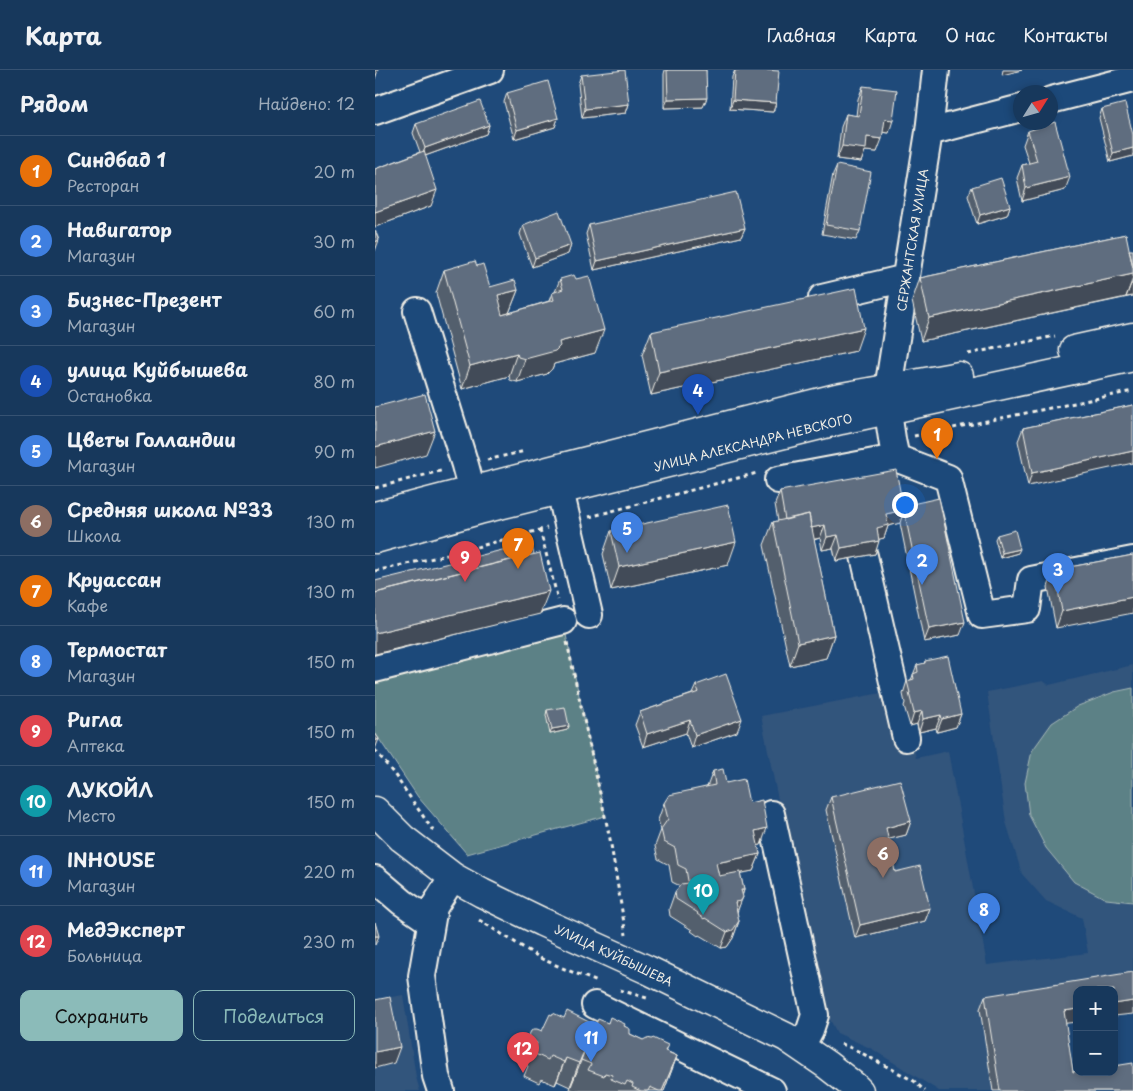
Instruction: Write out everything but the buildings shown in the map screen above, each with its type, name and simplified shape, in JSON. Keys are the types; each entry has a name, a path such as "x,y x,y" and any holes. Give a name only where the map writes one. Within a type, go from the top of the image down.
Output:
{"main road":[{"name":"УЛИЦА АЛЕКСАНДРА НЕВСКОГО","path":"375,539 479,510 841,420 888,400 997,368 1133,337"},
{"name":"УЛИЦА АЛЕКСАНДРА НЕВСКОГО","path":"375,516 836,398 888,400 1133,357"},
{"name":"УЛИЦА КУЙБЫШЕВА","path":"375,811 402,838 453,876 482,893 786,1037 827,1065 859,1091"}],"street":[{"path":"375,111 490,70"},
{"name":"СЕРЖАНТСКАЯ УЛИЦА","path":"894,449 888,400 929,132 935,70"},
{"path":"1058,98 1133,79"},
{"path":"929,132 1013,110"},
{"path":"799,303 907,278"},
{"path":"417,311 432,394 471,491"},
{"path":"771,476 847,479 894,449 948,478 982,615 1027,609 1031,580 1133,560"},
{"path":"560,490 589,615"},
{"path":"864,556 906,738"},
{"path":"375,669 563,621"},
{"path":"771,814 815,1015 801,1047"},
{"path":"441,1091 436,1076 422,976 434,907 453,876"},
{"path":"375,879 402,902 431,922"},
{"path":"595,1006 772,1091"}],"path":[{"path":"894,449 1133,391"},
{"path":"375,571 567,523 771,476"},
{"path":"541,530 563,621 610,839 626,937"}],"shaded area":[{"path":"1133,665 1133,688 1114,692 1079,706 1052,723 1106,899 1133,902 1133,984 1073,986 1073,991 980,1009 993,1091 939,1091 872,1049 837,1033 818,997 761,716 902,689 916,758 948,751 987,965 1088,953 1082,918 1046,901 1022,874 1006,822 987,692 1043,681 1049,685"},
{"path":"403,995 420,1091 375,1091 375,1000"}],"green space":[{"path":"563,621 605,816 467,854 418,797 375,733 375,669"},
{"path":"1133,688 1133,902 1106,899 1074,882 1046,848 1029,815 1025,783 1032,751 1052,723 1078,706 1114,692"}],"place":[{"name":"улица Куйбышева","path":"698,415"},
{"name":"Синдбад 1","path":"937,459"},
{"name":"Цветы Голландии","path":"627,553"},
{"name":"Круассан","path":"518,569"},
{"name":"Ригла","path":"465,582"},
{"name":"Навигатор","path":"922,585"},
{"name":"Бизнес-Презент","path":"1058,594"},
{"name":"Средняя школа №33","path":"883,878"},
{"name":"ЛУКОЙЛ","path":"703,915"},
{"name":"Термостат","path":"984,934"},
{"name":"INHOUSE","path":"591,1062"},
{"name":"МедЭксперт","path":"523,1073"}]}
